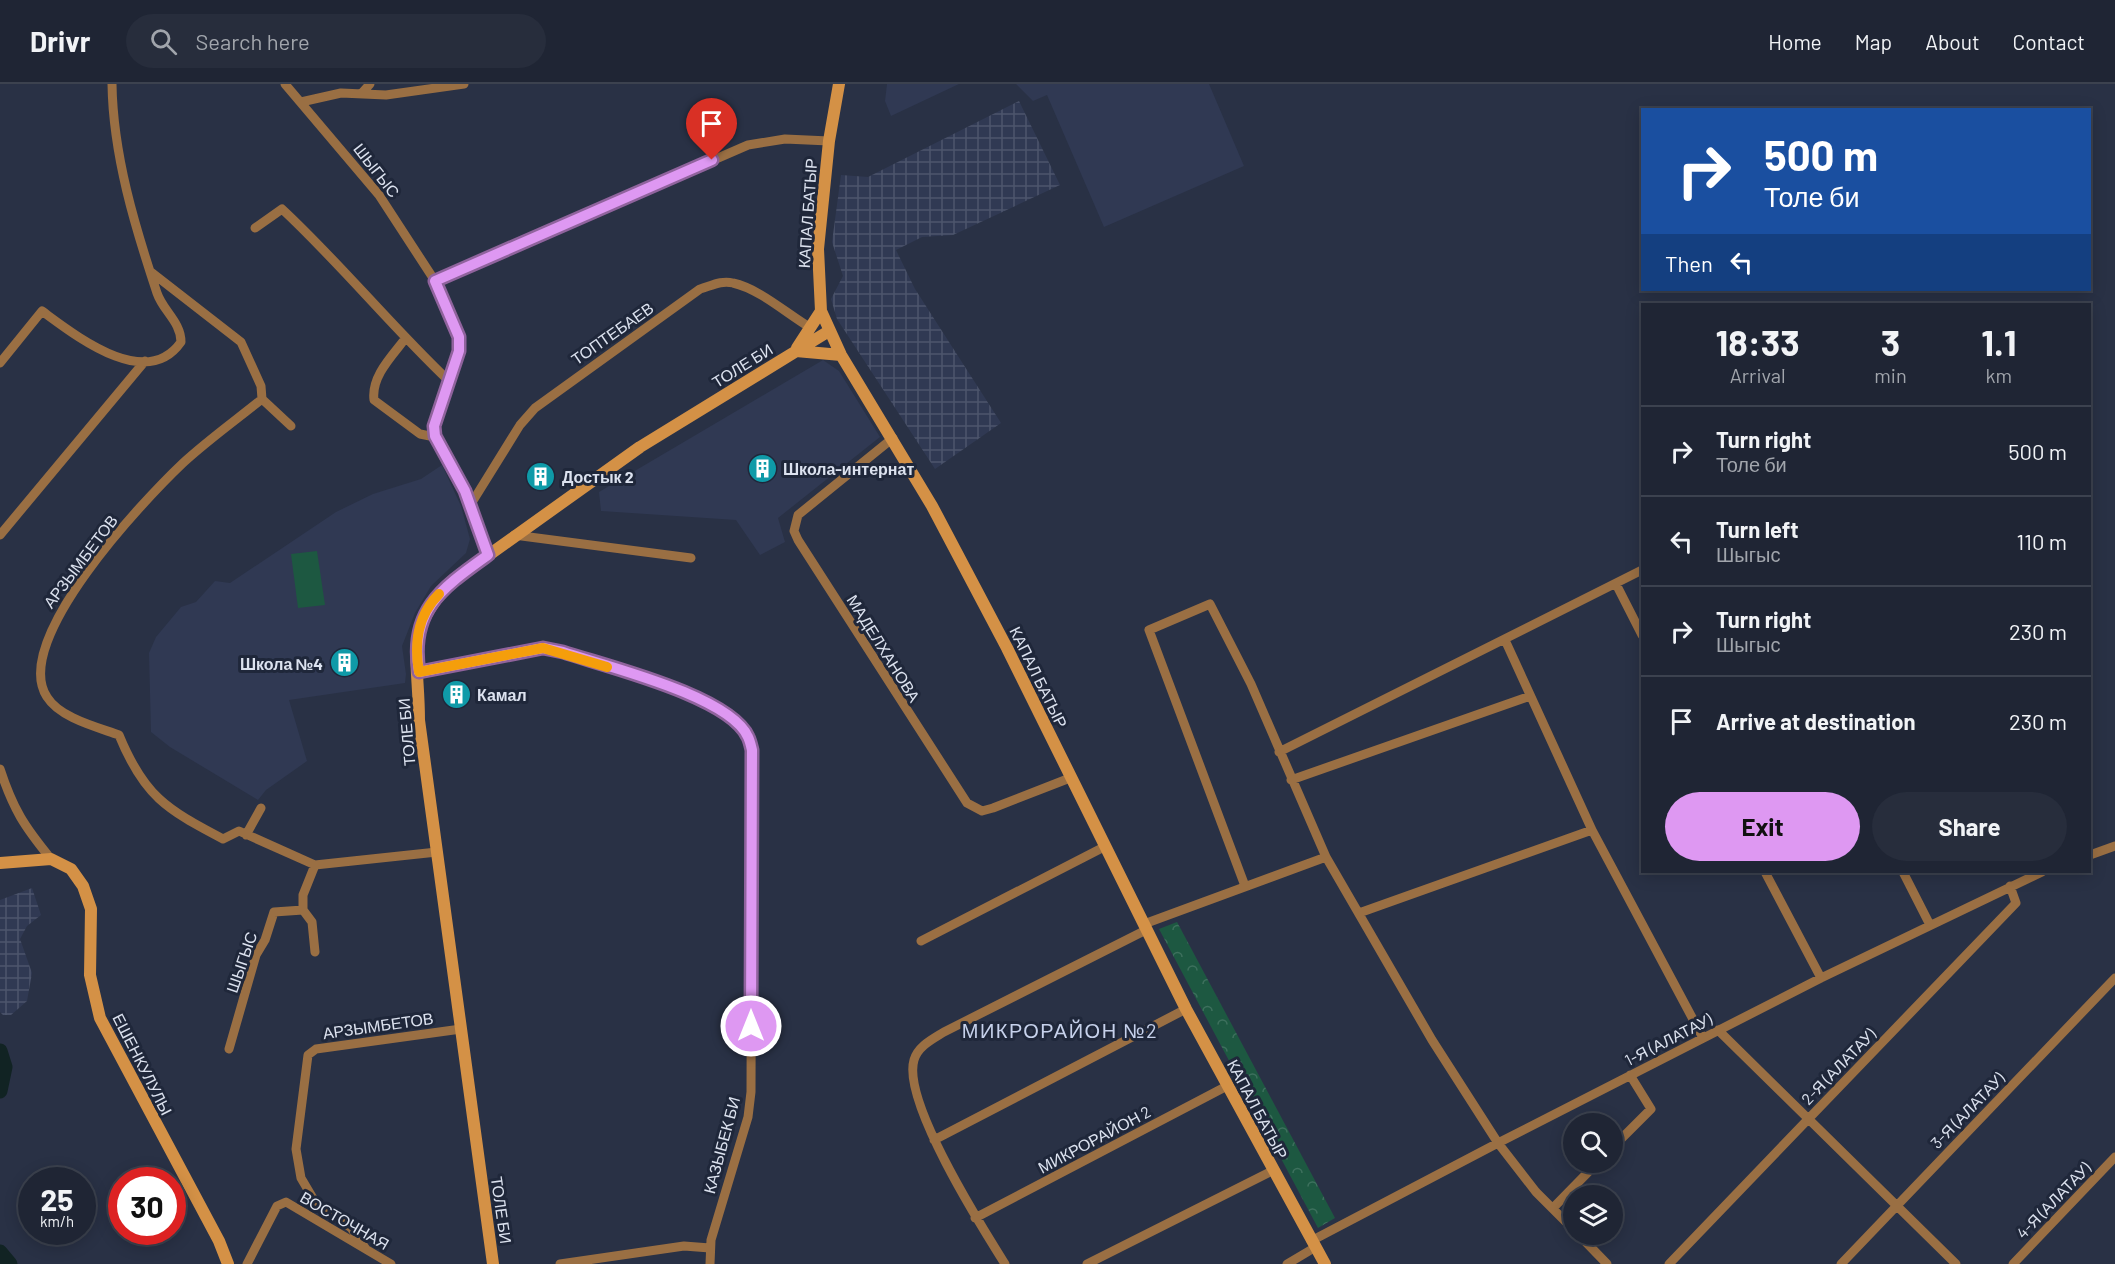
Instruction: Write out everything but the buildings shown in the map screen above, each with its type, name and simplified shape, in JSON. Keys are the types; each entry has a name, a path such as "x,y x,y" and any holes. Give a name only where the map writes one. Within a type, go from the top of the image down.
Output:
{"main road":[{"name":"КАПАЛ БАТЫР","path":"839,84 829,141 818,249 821,311 829,331 841,355 932,506 1006,648 1186,1009 1324,1264"},
{"path":"821,311 795,351 841,355"},
{"name":"ТОЛЕ БИ","path":"493,1264 419,720 419,672 416,650 419,627 431,602 451,582 514,535 640,447 829,331"},
{"path":"0,863 51,859"},
{"name":"ЕШЕНКУЛУЛЫ","path":"51,859 70,869 83,886 91,909 90,975 100,1018 219,1241 228,1264"}],"street":[{"path":"0,363 42,311 86,344 107,355 145,361 168,355 181,342 181,332 158,296 119,157 112,84"},
{"name":"ШЫГЫС","path":"285,84 379,195 435,281 459,337 459,351 434,426 435,436"},
{"path":"361,94 370,84"},
{"path":"301,102 342,93 386,95 464,84"},
{"path":"435,281 748,145 785,139 829,141"},
{"path":"255,228 282,209 379,307 405,339 449,381"},
{"path":"152,272 241,342 261,386 262,399 291,426"},
{"name":"ТОПТЕБАЕВ","path":"471,504 520,425 535,408 700,289 717,283 732,283 752,291 811,328"},
{"path":"405,339 387,363 373,388 374,400 420,434 435,436 471,504 488,555"},
{"path":"0,535 145,361"},
{"name":"АРЗЫМБЕТОВ","path":"262,399 184,462 130,519 93,564 55,619 43,654 40,680 47,697 58,709 119,735 142,784 165,804 184,819 223,839 239,831 315,865 437,852"},
{"name":"МАДЕЛХАНОВА","path":"893,438 798,515 794,531 798,540 967,803 982,811 1070,778"},
{"path":"514,535 691,558"},
{"path":"1279,752 1641,571"},
{"path":"1616,584 1641,633"},
{"path":"1245,886 1149,630 1210,604 1251,684 1326,857 1432,1040 1498,1143 1563,1219"},
{"path":"1505,640 1592,830 1703,1038"},
{"name":"КАЗЫБЕК БИ","path":"419,672 543,648 694,695 737,723 748,736 752,750 751,1092 748,1116 710,1248 710,1264"},
{"path":"1291,780 1530,696"},
{"path":"0,769 13,806 25,827 51,859"},
{"path":"246,835 261,808"},
{"path":"1359,913 1592,830"},
{"path":"2091,855 2115,846"},
{"path":"921,941 1104,847"},
{"path":"1005,1264 975,1218 934,1140 912,1076 914,1058 921,1048 944,1032 1145,927 1245,886 1326,857"},
{"path":"315,865 303,894 303,910 312,922 315,952"},
{"path":"1766,873 1821,978"},
{"path":"1904,873 1930,925"},
{"name":"1-Я (АЛАТАУ)","path":"1313,1245 1498,1143 1629,1075 1821,978 2040,873"},
{"name":"2-Я (АЛАТАУ)","path":"1669,1264 2016,903 2010,886"},
{"name":"ШЫГЫС","path":"229,1049 256,955 274,912 303,910"},
{"name":"3-Я (АЛАТАУ)","path":"1841,1264 2115,978"},
{"path":"934,1140 1186,1009"},
{"name":"АРЗЫМБЕТОВ","path":"366,1250 351,1228 314,1200 301,1178 296,1149 308,1055 316,1049 461,1029"},
{"path":"1718,1030 1956,1264"},
{"path":"1623,1137 1651,1109 1629,1075"},
{"name":"МИКРОРАЙОН 2","path":"975,1218 1227,1086"},
{"name":"4-Я (АЛАТАУ)","path":"2013,1264 2115,1157"},
{"path":"1087,1264 1272,1171"},
{"path":"1552,1208 1587,1173"},
{"name":"ВОСТОЧНАЯ","path":"247,1264 277,1206 286,1202 391,1264"},
{"path":"1287,1264 1313,1245"},
{"path":"1589,1245 1607,1264"},
{"path":"560,1264 684,1246 710,1248"}],"shaded area":[{"path":"887,84 959,84 891,116 885,101"},
{"path":"1016,84 1209,84 1244,166 1104,227 1047,95 1033,101"},
{"path":"1019,101 1060,185 953,235 922,237 896,250 915,289 1001,423 935,469 837,319 831,299 843,276 832,242 841,175 868,177"},
{"path":"823,360 839,371 880,437 778,518 785,542 760,555 736,520 601,511 599,492"},
{"path":"442,465 461,506 470,539 466,553 431,586 415,613 402,646 405,683 289,700 307,761 266,790 258,800 170,747 151,732 149,653 156,637 181,607 196,602 215,581 230,583 336,512 373,494 421,479"},
{"path":"32,888 41,915 27,926 20,939 32,973 27,1001 11,1015 3,1015 0,1012 0,900"}],"green space":[{"path":"317,551 325,605 298,608 291,554"},
{"path":"1177,922 1335,1218 1318,1228 1159,929"}],"waterway":[{"path":"0,1051 5,1067 0,1091"},
{"path":"0,1252 10,1264"}],"slow traffic":[{"path":"439,594 431,602 419,627 416,650 419,672 543,648 563,652 607,667"}],"place":[{"name":"Школа-интернат","path":"762,468"},
{"name":"Достык 2","path":"541,476"},
{"name":"Школа №4","path":"344,663"},
{"name":"Камал","path":"456,694"}],"district":[{"name":"МИКРОРАЙОН №2","path":"1060,1030"}],"route":[{"path":"712,160 435,281 459,337 459,351 434,426 435,436 460,479 488,555 451,582 431,602 419,627 416,650 419,672 543,648 563,652 694,695 737,723 748,736 752,750 751,1026"}]}
